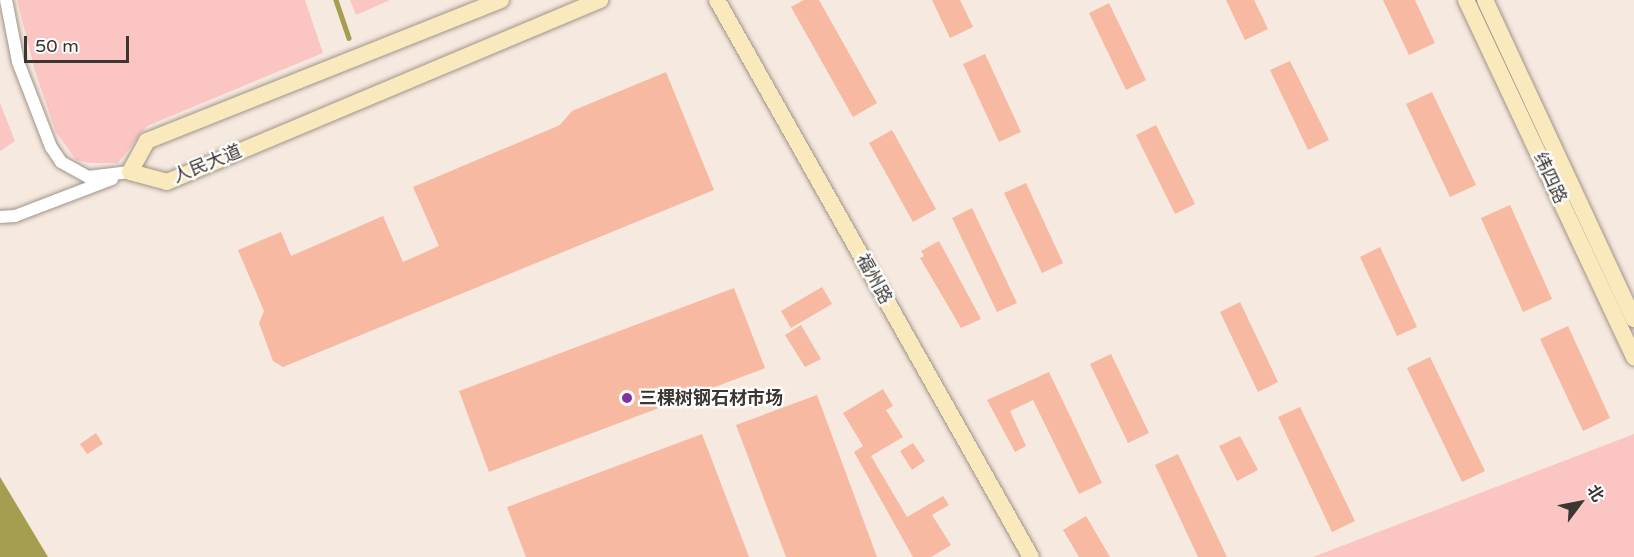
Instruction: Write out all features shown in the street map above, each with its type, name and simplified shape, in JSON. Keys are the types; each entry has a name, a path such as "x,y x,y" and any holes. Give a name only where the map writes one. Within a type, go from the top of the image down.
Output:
{"street":[{"path":"6,0 18,62 51,147 61,162 88,177 130,172"},
{"path":"0,217 15,216 130,172 147,141 501,0"},
{"name":"人民大道","path":"130,172 167,182 600,0"},
{"name":"福州路","path":"717,0 1030,557"},
{"name":"纬四路","path":"1467,0 1634,357"},
{"name":"纬四路","path":"1485,0 1634,319"}],"shaded area":[{"path":"17,0 305,0 323,53 147,126 118,163 90,163 76,160 56,132 35,71"},
{"path":"350,0 390,0 356,15"},
{"path":"0,103 15,141 0,151"},
{"path":"1634,434 1634,557 1313,557"},
{"path":"0,477 48,557 0,557"}],"building":[{"path":"804,0 819,0 877,103 853,117 791,7"},
{"path":"932,0 960,0 973,27 950,38"},
{"path":"1226,0 1254,0 1268,29 1245,40"},
{"path":"1383,0 1415,0 1435,43 1409,55"},
{"path":"1109,3 1146,80 1126,90 1089,13"},
{"path":"985,54 1021,132 999,142 963,64"},
{"path":"1290,61 1329,140 1308,150 1270,70"},
{"path":"666,72 714,190 283,367 273,361 259,323 264,311 238,250 281,232 291,256 383,216 403,262 439,246 413,187 560,125 572,111"},
{"path":"1432,92 1476,185 1450,197 1406,104"},
{"path":"1156,125 1195,204 1175,214 1136,135"},
{"path":"892,130 936,209 913,222 869,143"},
{"path":"1026,183 1063,263 1042,273 1004,193"},
{"path":"1510,205 1552,299 1523,312 1481,218"},
{"path":"972,208 1017,303 997,312 952,218"},
{"path":"939,241 981,319 961,328 920,258 924,256 921,251"},
{"path":"1380,247 1417,327 1397,336 1360,257"},
{"path":"822,287 832,304 791,328 781,311"},
{"path":"734,288 765,368 489,472 459,391"},
{"path":"1240,302 1278,382 1258,392 1220,312"},
{"path":"801,325 821,359 805,367 785,335"},
{"path":"1568,326 1610,418 1583,431 1540,339"},
{"path":"1111,354 1149,433 1128,443 1090,364"},
{"path":"1430,357 1485,471 1462,482 1407,368"},
{"path":"1049,372 1102,483 1079,494 1033,400 1010,411 1026,446 1015,452 987,400"},
{"path":"883,389 893,406 886,410 903,437 871,456 907,517 943,496 949,505 932,515 951,545 931,557 913,557 854,452 863,446 843,413"},
{"path":"817,395 877,557 786,557 736,425"},
{"path":"1300,407 1355,521 1332,532 1278,417"},
{"path":"96,433 103,444 87,454 80,444"},
{"path":"702,434 749,557 526,557 507,507"},
{"path":"1240,436 1258,470 1237,481 1219,446"},
{"path":"913,443 925,461 912,470 900,451"},
{"path":"1178,454 1227,557 1198,557 1155,465"},
{"path":"1086,516 1110,557 1079,557 1063,530"}],"waterway":[{"path":"336,0 349,38"}],"place":[{"name":"三棵树钢石材市场","path":"627,398"}]}
